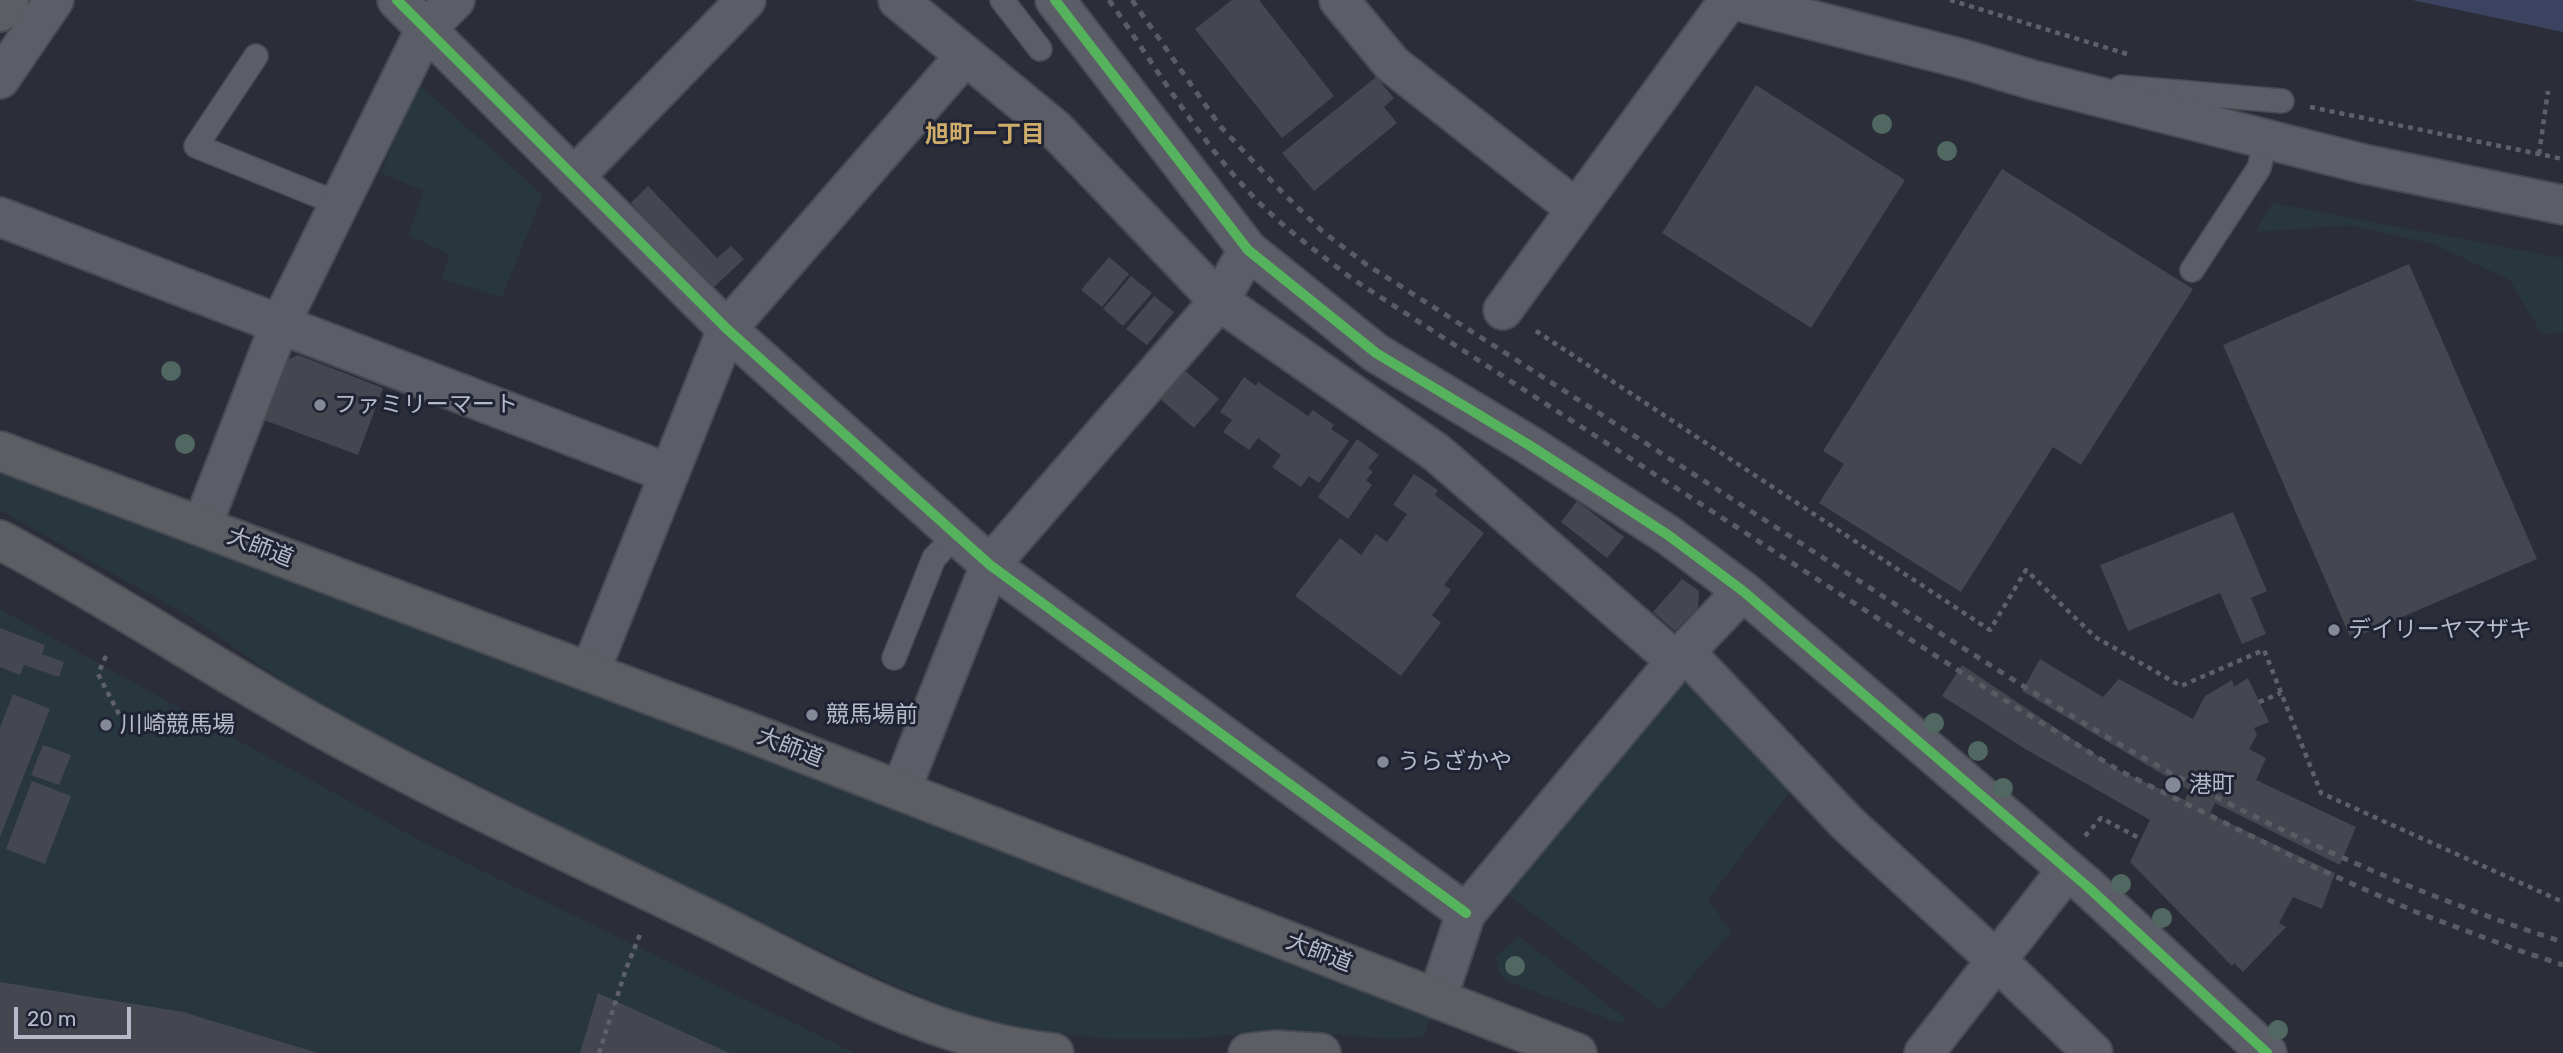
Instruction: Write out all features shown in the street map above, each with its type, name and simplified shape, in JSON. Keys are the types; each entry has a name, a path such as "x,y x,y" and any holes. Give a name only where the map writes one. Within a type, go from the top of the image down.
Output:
{"highway":[{"path":"0,12 9,0"},
{"name":"大師道","path":"0,451 901,790 1577,1053"},
{"path":"0,540 336,736 889,1007 938,1026 965,1043 1054,1053"},
{"path":"1248,1053 1275,1050 1321,1053"}],"street":[{"path":"0,79 54,0"},
{"path":"397,0 727,329 990,565 1466,913"},
{"path":"202,526 280,324 425,30 455,0"},
{"path":"574,177 746,0"},
{"path":"898,0 1074,147 1219,301 1437,453 1680,657 1847,823 1982,947"},
{"path":"1055,0 1248,250 1376,353 1529,445 1657,528 1743,591 2071,858 2267,1053"},
{"path":"1339,0 1392,64 1576,208"},
{"path":"1503,310 1731,0 2266,140 2364,164 2563,205"},
{"path":"590,672 727,329 965,55"},
{"path":"0,217 668,473"},
{"path":"901,790 990,565 1219,301 1248,250"},
{"path":"1437,999 1466,913 1680,657 1743,591"},
{"path":"1924,1053 2071,858"},
{"path":"2012,975 2093,1053"}],"lane":[{"path":"1002,0 1040,49"},
{"path":"256,56 196,146 339,204"},
{"path":"2033,80 2281,101"},
{"path":"2192,270 2259,168 2266,140"},
{"path":"894,658 934,558 956,535"}],"path":[{"path":"2539,154 2548,91"},
{"path":"1503,310 1990,630 2026,570 2095,637 2181,687 2264,650 2321,793 2563,902"},
{"path":"106,656 98,674 120,716"},
{"path":"2259,702 2281,693"},
{"path":"2071,858 2101,818 2141,838"},
{"path":"599,1053 641,932"}],"shaded area":[{"path":"417,83 543,195 502,297 441,279 450,255 408,235 424,191 381,173"},
{"path":"2272,203 2563,258 2563,331 2542,335 2510,280 2433,244 2350,225 2256,232"},
{"path":"0,465 1432,1015 1424,1036 1392,1039 1279,1030 1187,1039 1112,1039 1045,1032 969,1016 901,988 662,876 314,703 192,618 0,510"},
{"name":"川崎競馬場","path":"0,609 423,842 855,1053 0,1053"},
{"path":"1687,682 1789,793 1708,899 1731,932 1662,1010 1503,891"},
{"path":"1518,936 1625,1018 1622,1024 1506,981 1499,972 1496,956"}],"water":[{"path":"2412,0 2563,0 2563,32"}],"building":[{"path":"1232,0 1259,0 1334,96 1282,138 1195,29"},
{"path":"1376,77 1394,98 1384,107 1397,123 1314,191 1282,153"},
{"path":"1756,85 1905,180 1811,328 1662,233"},
{"path":"2002,169 2193,289 2081,465 2053,447 1961,592 1819,503 1844,464 1823,451"},
{"path":"648,186 717,258 731,246 744,259 713,288 631,203"},
{"path":"1109,257 1129,274 1102,307 1081,290"},
{"path":"2409,264 2537,559 2351,639 2223,345"},
{"path":"1131,276 1152,293 1123,326 1103,309"},
{"path":"1154,296 1174,312 1147,345 1126,329"},
{"path":"298,355 383,388 358,455 264,420 287,360"},
{"path":"1183,369 1219,399 1194,428 1159,398"},
{"path":"1244,377 1256,386 1258,382 1308,416 1313,410 1334,425 1331,429 1349,441 1319,483 1309,476 1301,487 1272,467 1281,455 1258,438 1249,450 1223,432 1232,420 1220,412"},
{"path":"1357,439 1379,455 1368,468 1373,472 1366,480 1372,485 1348,519 1318,497"},
{"path":"1414,474 1438,490 1435,495 1484,533 1444,585 1451,590 1432,615 1441,623 1401,676 1295,596 1340,538 1361,555 1376,534 1387,542 1407,514 1393,505"},
{"path":"1577,501 1624,537 1607,558 1561,522"},
{"path":"2233,512 2267,591 2251,598 2266,634 2242,644 2220,593 2128,631 2100,565"},
{"path":"1682,579 1699,591 1698,608 1675,631 1653,612"},
{"path":"0,628 45,645 42,654 64,662 59,677 24,665 20,675 0,667"},
{"path":"2040,659 2103,697 2119,679 2193,719 2205,696 2232,680 2234,687 2248,678 2269,722 2254,728 2257,735 2249,749 2266,758 2256,780 2356,827 2340,865 2215,803 2210,814 2335,873 2322,909 2293,897 2279,923 2286,927 2243,972 2234,963 2232,966 2130,862 2150,820 2027,750 1942,696 1962,665 2120,771 2185,800 2189,790 2022,691"},
{"path":"13,694 50,709 0,837 0,728"},
{"path":"43,745 71,755 59,785 31,775"},
{"path":"32,781 71,796 45,864 6,849"},
{"path":"0,982 183,1012 318,1053 0,1053"},
{"path":"598,993 729,1053 580,1053"}],"railway":[{"path":"1109,0 1210,146 1248,191 1298,237 1351,278 1998,696 2120,771 2312,866 2416,912 2563,965"},
{"path":"1132,0 1220,126 1322,231 1367,265 1976,656 2133,752 2237,807 2343,858 2452,903 2563,942"}],"cycle path":[{"path":"397,0 727,329 990,565 1466,913"},
{"path":"1055,0 1248,250 1376,353 1529,445 1668,535 1743,591 2089,888 2267,1053"}],"place":[{"name":"ファミリーマート","path":"320,405"},
{"name":"デイリーヤマザキ","path":"2334,630"},
{"name":"競馬場前","path":"812,715"},
{"name":"川崎競馬場","path":"106,725"},
{"name":"うらざかや","path":"1383,762"},
{"name":"港町","path":"2173,785"}],"district":[{"name":"旭町一丁目","path":"985,135"}]}
